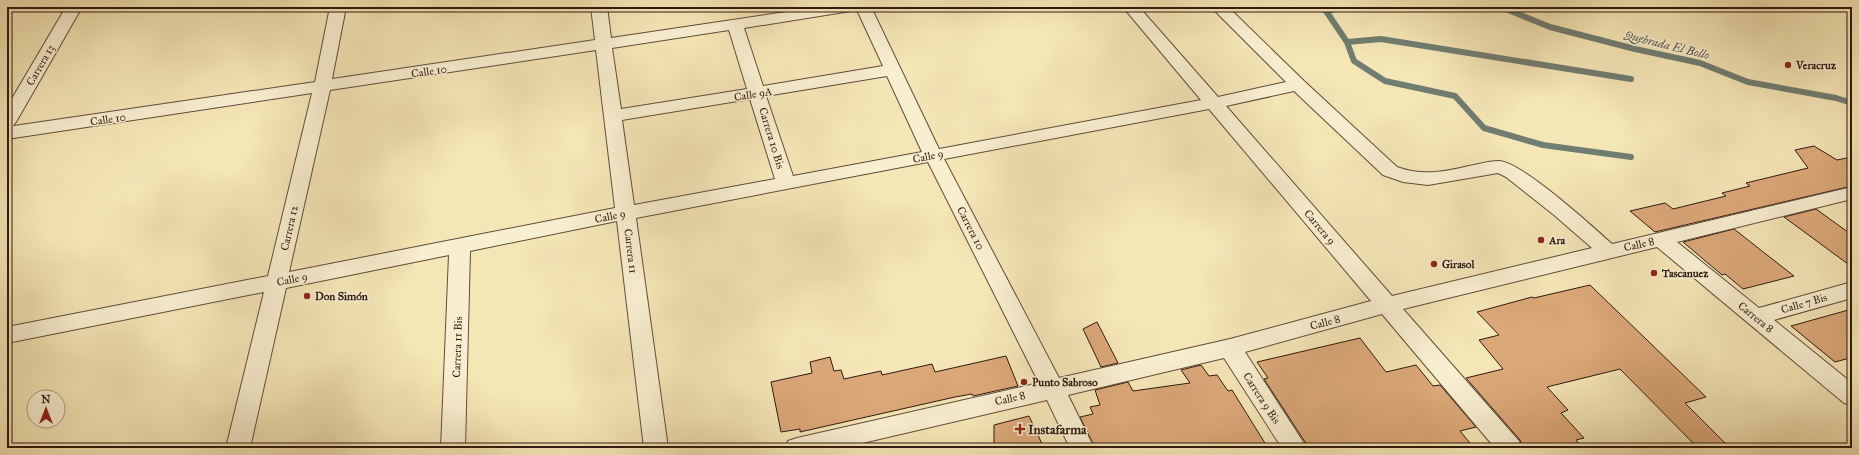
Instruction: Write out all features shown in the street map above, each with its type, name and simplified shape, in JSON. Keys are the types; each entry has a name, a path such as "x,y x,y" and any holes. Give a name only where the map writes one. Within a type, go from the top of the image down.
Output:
{"street":[{"name":"Carrera 13","path":"7,122 74,7"},
{"name":"Carrera 12","path":"238,448 322,88 338,7"},
{"name":"Carrera 11","path":"599,7 656,448"},
{"name":"Calle 10","path":"7,133 322,88 851,7"},
{"name":"Carrera 10","path":"863,7 932,155 1053,388 1082,448"},
{"name":"Carrera 9","path":"1130,7 1510,448"},
{"path":"1219,7 1298,85 1390,171 1403,177 1415,180 1429,180 1491,167 1501,167 1529,184 1608,251"},
{"name":"Carrera 10 Bis","path":"736,25 786,183"},
{"name":"Calle 9A","path":"614,116 892,70"},
{"name":"Calle 9","path":"7,335 626,213 1214,103 1298,85"},
{"name":"Calle 8","path":"798,448 1230,348 1386,305 1852,194"},
{"name":"Carrera 8","path":"1660,239 1852,396"},
{"name":"Carrera 11 Bis","path":"453,448 460,246"},
{"name":"Calle 7 Bis","path":"1756,317 1852,290"},
{"name":"Carrera 9 Bis","path":"1230,348 1295,448"}],"building":[{"path":"1814,146 1837,160 1852,157 1852,186 1655,232 1630,211 1665,203 1673,209 1726,196 1722,193 1750,186 1746,183 1808,168 1795,150"},
{"path":"1816,209 1852,235 1852,267 1784,217"},
{"path":"1734,229 1794,276 1743,289 1725,274 1722,275 1683,242"},
{"path":"1590,285 1706,397 1685,403 1730,448 1704,448 1701,445 1696,446 1620,369 1547,387 1568,410 1561,413 1584,438 1576,440 1582,448 1523,448 1520,440 1466,378 1503,369 1479,340 1499,335 1477,312 1532,297 1534,298"},
{"path":"1852,309 1852,357 1846,359 1835,362 1791,326"},
{"path":"1097,322 1118,363 1101,367 1083,329"},
{"path":"1360,338 1386,372 1416,365 1433,386 1440,385 1476,427 1460,431 1474,448 1309,448 1264,379 1268,378 1257,362"},
{"path":"1006,356 1018,386 973,396 972,394 955,397 800,432 800,429 781,432 771,382 812,373 810,362 830,357 834,371 841,370 844,379 881,371 882,375 932,364 935,372"},
{"path":"1201,365 1209,376 1217,375 1228,391 1232,390 1268,448 1095,448 1080,417 1093,414 1090,407 1100,405 1095,390 1128,382 1133,391 1190,383 1181,370"},
{"path":"1029,416 1044,448 994,448 994,425"}],"waterway":[{"name":"Quebrada El Bollo","path":"1320,7 1326,11"},
{"name":"Quebrada El Bollo","path":"1326,11 1344,7"},
{"name":"Quebrada El Bollo","path":"1501,7 1550,27 1635,49 1700,63 1748,82 1836,98 1852,103"},
{"path":"1326,11 1347,42"},
{"path":"1347,42 1381,39 1631,79"},
{"path":"1347,42 1354,61 1385,81 1455,96 1484,128 1543,145 1631,157"}],"place":[{"name":"Veracruz","path":"1788,65"},
{"name":"Ara","path":"1541,240"},
{"name":"Girasol","path":"1434,264"},
{"name":"Tascanuez","path":"1654,273"},
{"name":"Don Simón","path":"307,296"},
{"name":"Punto Sabroso","path":"1024,382"},
{"name":"Instafarma","path":"1020,429"}]}
